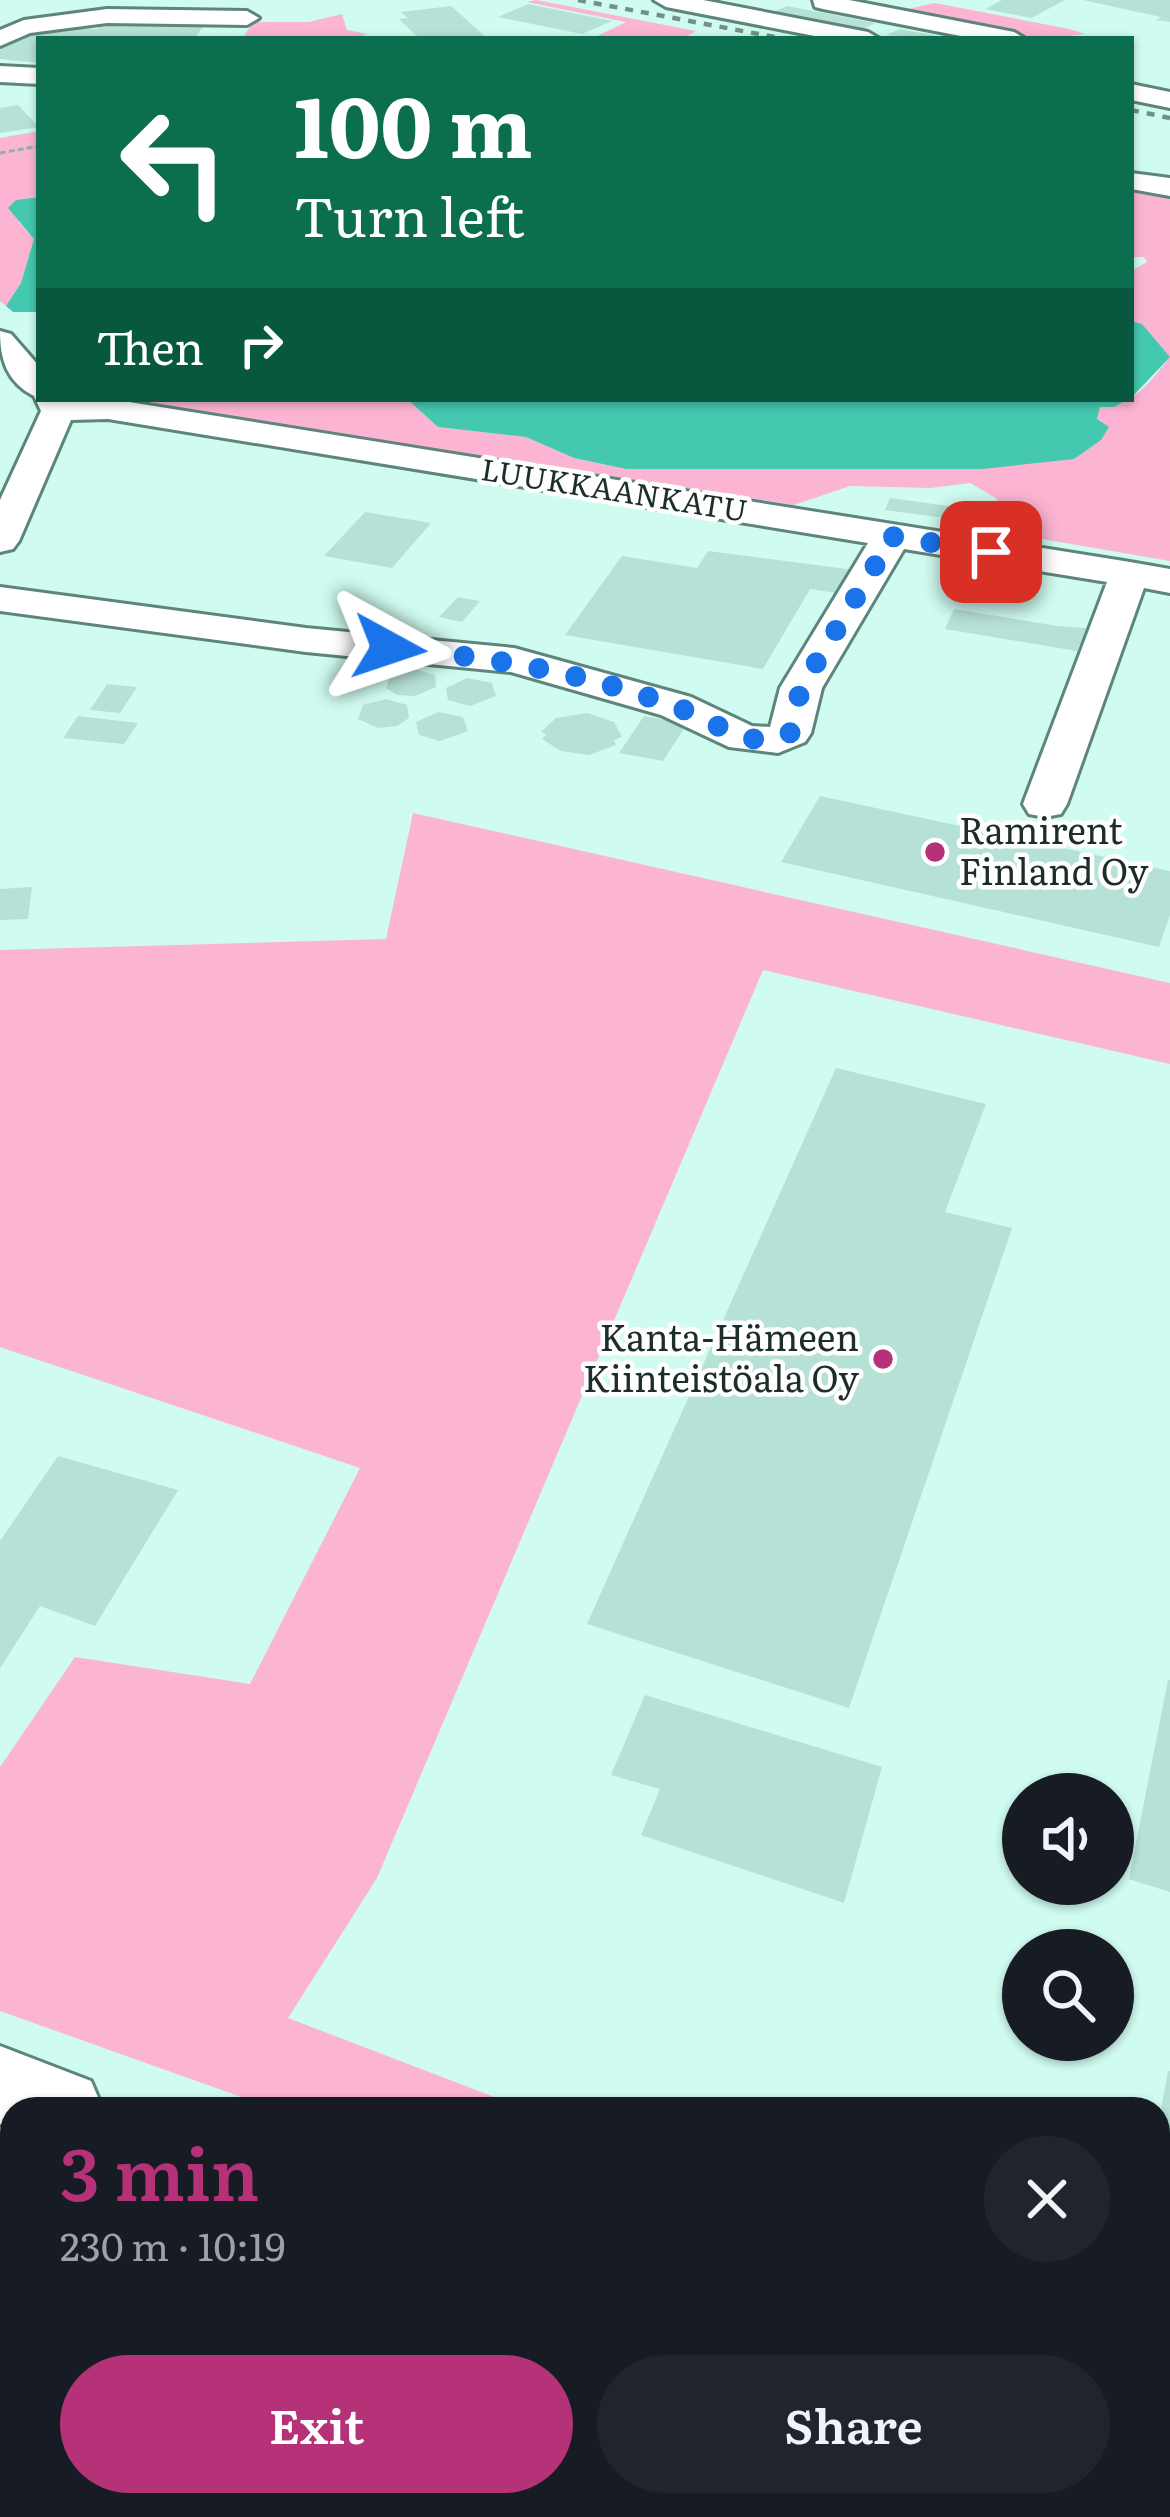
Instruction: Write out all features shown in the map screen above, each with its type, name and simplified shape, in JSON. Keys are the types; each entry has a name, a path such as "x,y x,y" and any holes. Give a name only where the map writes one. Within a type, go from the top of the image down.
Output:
{"street":[{"path":"666,0 852,36"},
{"path":"813,0 999,36"},
{"path":"0,39 24,27 107,16 234,25"},
{"path":"0,74 36,76"},
{"path":"1134,93 1170,100"},
{"path":"1134,181 1170,187"},
{"path":"0,341 36,384"},
{"path":"0,541 47,402"},
{"name":"LUUKKAANKATU","path":"66,402 1150,578"},
{"path":"0,599 306,640 514,660 676,706 744,738 778,740 790,733 801,688 889,536"},
{"path":"1046,804 1150,578"},
{"path":"0,2085 32,2097"}],"path":[{"path":"0,153 36,147"}],"shaded area":[{"path":"527,2 696,31 688,36 597,36 626,22"},
{"path":"935,3 1085,34 1029,36 899,11"},
{"path":"342,14 347,30 367,34 244,36 253,22 309,22"},
{"path":"36,132 36,197 16,200 19,222 34,239 21,283 6,306 0,301 0,138"},
{"path":"1134,192 1170,198 1170,357 1134,322 1134,269 1147,262 1134,257"},
{"path":"36,197 36,312 13,312 6,306 21,283 34,239 8,208 16,200"},
{"path":"1134,322 1142,324 1170,357 1134,395"},
{"path":"1170,357 1170,561 990,530 1002,509 996,498 970,483 930,488 850,486 794,505 138,402 410,402 438,427 526,437 574,458 626,469 855,466 1108,427 1097,419 1100,406 1134,402 1134,396"},
{"path":"410,402 1123,402 1100,407 1097,419 1109,427 1101,440 1074,459 983,469 626,469 574,458 526,437 438,427"},
{"path":"413,813 1170,983 1170,1064 763,970 377,1878 288,2018 495,2097 241,2097 0,2011 0,1767 75,1657 250,1684 360,1468 0,1347 0,950 386,939"}],"building":[{"path":"1002,0 1065,0 1031,18 985,9"},
{"path":"1083,0 1170,0 1170,22 1156,20 1161,17"},
{"path":"528,4 612,21 582,34 498,17"},
{"path":"451,6 485,36 417,36 399,19 408,18 401,12"},
{"path":"787,6 875,23 859,31 771,13"},
{"path":"107,17 207,21 196,36 36,36 36,63 0,59 0,50 16,33 30,33 36,27 97,29"},
{"path":"900,29 937,36 900,36 886,35"},
{"path":"18,105 36,127 0,133 0,108"},
{"path":"890,498 978,510 974,522 885,510"},
{"path":"365,512 431,523 392,568 324,556"},
{"path":"708,551 862,571 850,595 810,589 763,669 565,635 622,556 697,568"},
{"path":"458,597 480,601 462,622 439,617"},
{"path":"954,609 1097,629 1089,647 1079,645 1077,651 945,629"},
{"path":"414,669 435,675 436,687 415,696 397,695 386,688 391,674"},
{"path":"467,678 492,683 496,696 470,706 448,700 446,688"},
{"path":"107,684 137,687 120,713 90,710"},
{"path":"386,699 407,705 409,718 397,726 378,728 358,719 363,705"},
{"path":"438,712 463,717 468,731 440,741 419,735 416,722"},
{"path":"587,713 614,722 622,737 614,740 616,745 589,755 561,751 542,739 546,734 541,732 556,718"},
{"path":"78,716 138,723 124,744 63,738"},
{"path":"644,716 687,724 663,761 619,753"},
{"path":"820,796 1170,871 1170,915 1159,947 781,862"},
{"path":"32,887 28,919 0,920 0,889"},
{"path":"836,1068 986,1104 945,1212 1012,1228 849,1708 587,1624"},
{"path":"58,1456 178,1490 95,1626 40,1606 0,1668 0,1541"},
{"path":"1170,1680 1170,1892 1134,1881 1134,1853"},
{"path":"645,1695 882,1767 844,1903 641,1835 660,1789 611,1775"},
{"path":"1168,2071 1170,2071 1170,2097 1163,2097"}],"railway":[{"path":"578,0 769,36"},
{"path":"1134,111 1170,118"}],"place":[{"name":"Ramirent Finland Oy","path":"935,852"},
{"name":"Kanta-Hämeen Kiinteistöala Oy","path":"883,1359"}],"route":[{"path":"389,648 514,660 676,706 757,742 778,740 790,733 801,688 889,536 991,552"}]}
